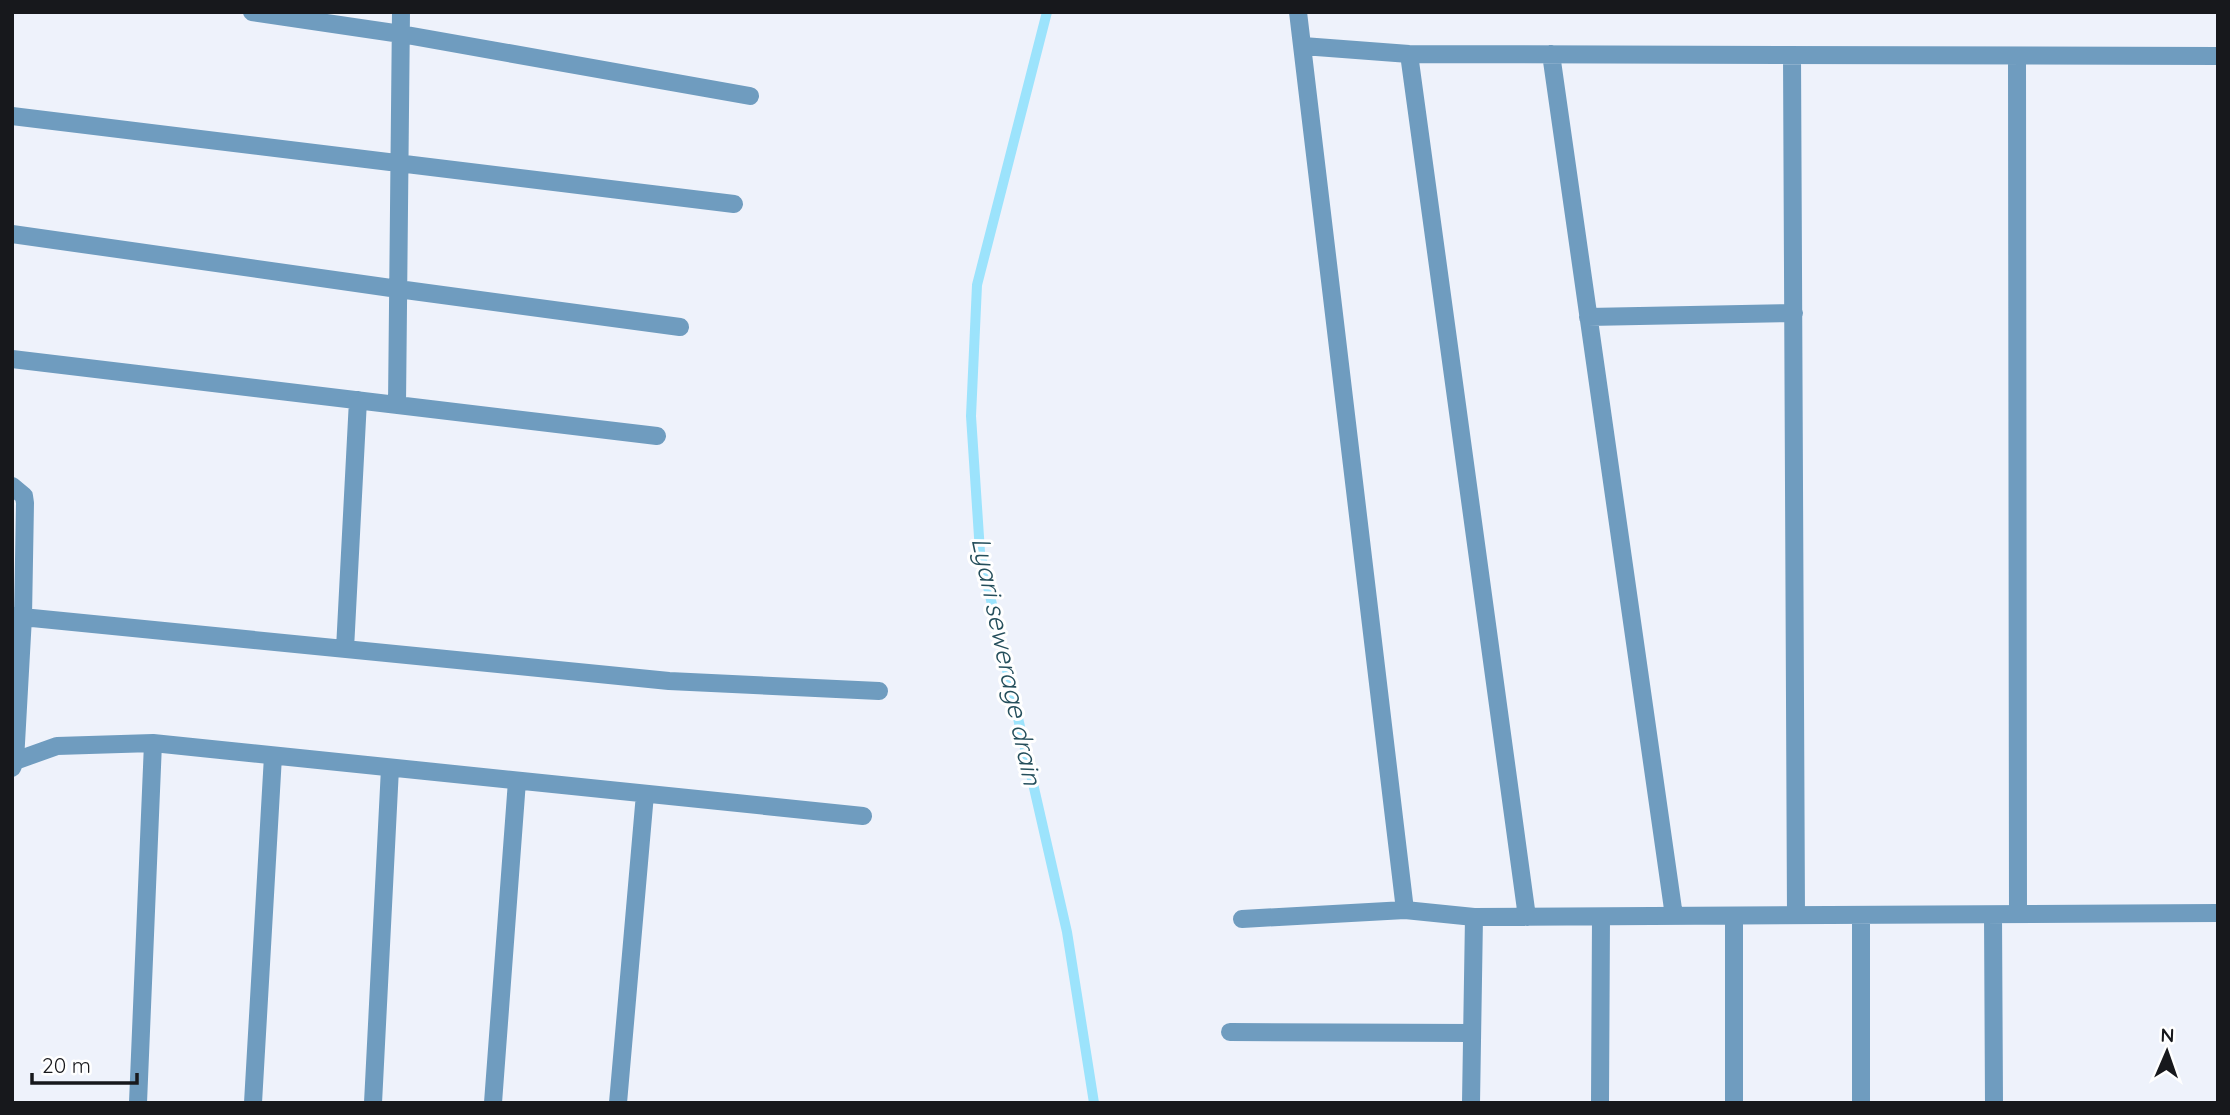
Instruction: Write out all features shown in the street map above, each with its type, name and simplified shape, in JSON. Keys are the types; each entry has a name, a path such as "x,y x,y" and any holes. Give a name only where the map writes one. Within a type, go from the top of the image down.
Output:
{"street":[{"path":"252,12 401,34 750,96"},
{"path":"397,405 401,12"},
{"path":"1298,12 1405,910"},
{"path":"1303,46 1409,54 2218,56"},
{"path":"1409,54 1527,917"},
{"path":"1551,54 1674,916"},
{"path":"1793,55 1796,915"},
{"path":"2017,56 2018,914"},
{"path":"12,116 734,204"},
{"path":"12,234 680,327"},
{"path":"1588,317 1794,313"},
{"path":"12,359 657,436"},
{"path":"345,649 358,400"},
{"path":"12,486 20,490 26,503 18,616 14,764 57,746 153,743 863,816"},
{"path":"18,616 669,681 879,691"},
{"path":"138,1103 153,743"},
{"path":"253,1103 273,756"},
{"path":"373,1103 390,768"},
{"path":"494,1103 517,781"},
{"path":"618,1103 645,794"},
{"path":"1242,919 1405,910 1474,917 2218,913"},
{"path":"1861,915 1861,1103"},
{"path":"1993,915 1994,1103"},
{"path":"1600,1103 1601,916"},
{"path":"1734,916 1734,1103"},
{"path":"1471,1103 1474,917"},
{"path":"1230,1032 1472,1033"}],"waterway":[{"name":"Lyari sewerage drain","path":"1047,12 977,285 971,416 980,552 1067,932 1094,1103"}]}
